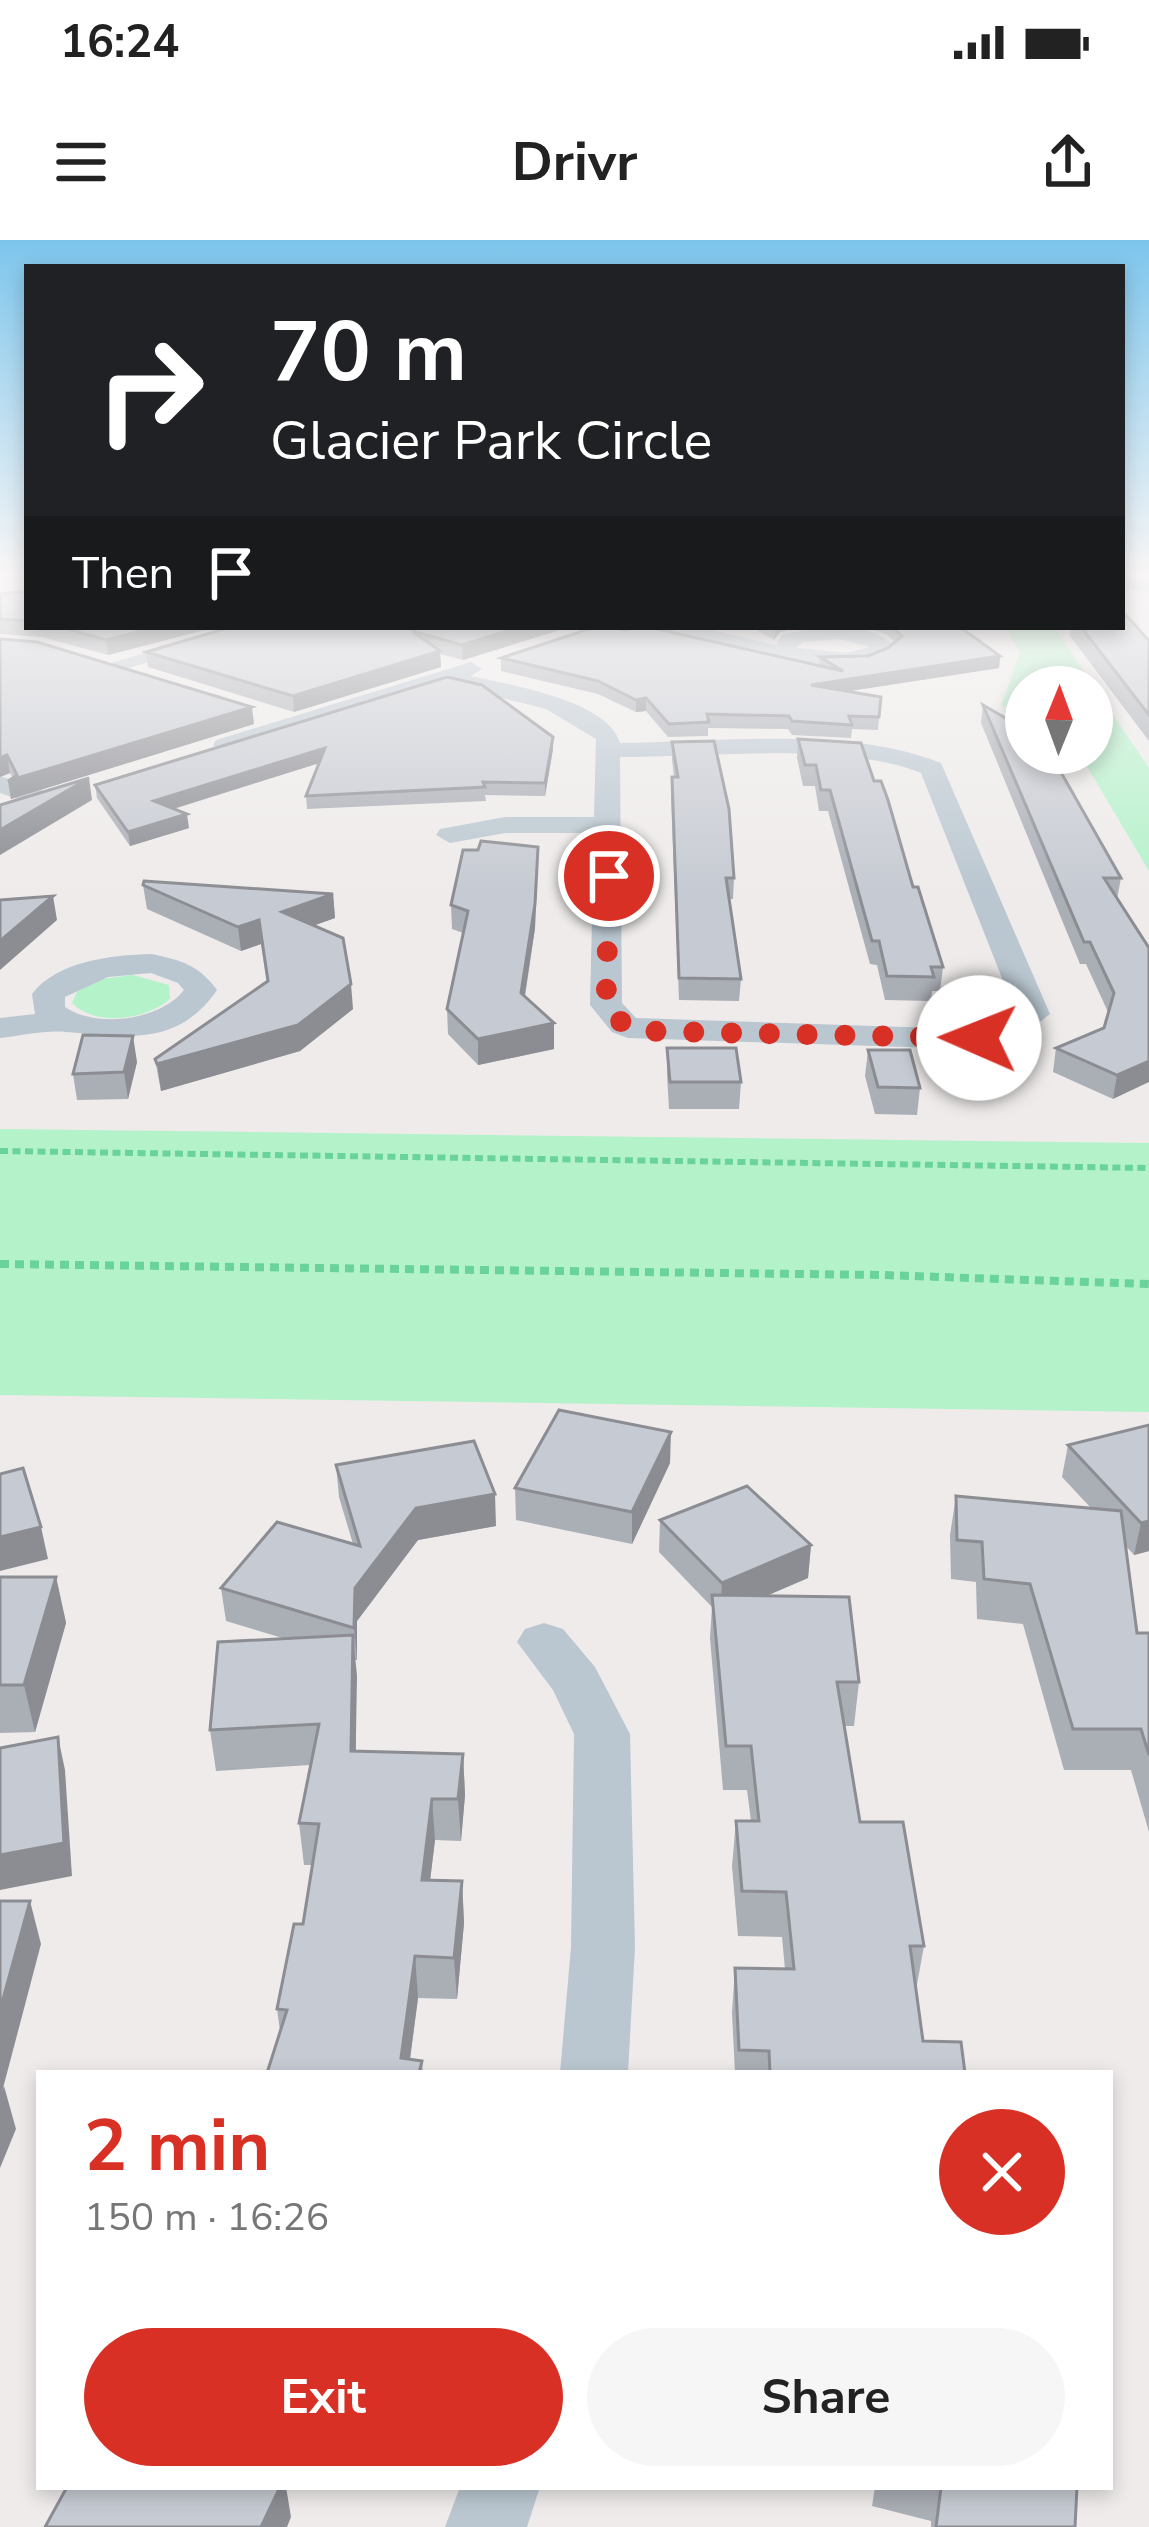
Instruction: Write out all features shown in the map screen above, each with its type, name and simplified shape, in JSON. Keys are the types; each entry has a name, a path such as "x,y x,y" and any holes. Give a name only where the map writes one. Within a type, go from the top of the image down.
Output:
{"street":[{"path":"146,679 150,680"},
{"path":"208,751 437,679"},
{"path":"455,679 581,716 608,736 606,1005 624,1025 659,1033 979,1038 1027,1022 1033,1014 932,768 918,759 871,751 611,750"},
{"path":"256,713 292,724"},
{"path":"0,784 54,799 3,815"},
{"path":"450,836 506,825 610,825"},
{"path":"0,1028 62,1021"},
{"path":"544,1642 576,1681 602,1734 603,1924 594,2070"},
{"path":"486,2527 499,2490"}],"path":[{"path":"0,1151 1149,1168"},
{"path":"0,1264 882,1275 1149,1284"}],"green space":[{"path":"1113,715 1149,768 1149,871 1091,774 1113,774"},
{"path":"133,975 169,985 170,999 148,1012 121,1018 94,1015 72,1003 78,990 101,979"},
{"path":"0,1129 1149,1143 1149,1412 0,1395"}],"building":[{"path":"0,679 158,679 252,707 8,781 17,775 7,755 0,758"},
{"path":"235,679 349,679 293,696"},
{"path":"441,679 482,685 553,737 545,783 483,782 485,787 306,796 325,748 154,801 187,814 128,832 95,785"},
{"path":"588,679 852,679 811,685 881,697 879,717 849,716 852,725 792,721 789,716 707,714 709,722 669,724 646,698 636,700"},
{"path":"1121,679 1149,679 1149,715"},
{"path":"983,705 1005,718 1005,757"},
{"path":"798,739 861,743 874,781 881,781 888,800 943,967 931,967 934,977 887,976 879,941 872,941 830,790 821,790 816,765 805,765"},
{"path":"714,741 729,809 734,878 726,878 741,979 679,978 672,777 678,777 672,742"},
{"path":"1012,774 1062,774 1121,878 1104,878 1149,948 1149,1061 1117,1075 1056,1048 1104,1028 1114,993 1090,942 1084,942"},
{"path":"89,778 0,830 0,805"},
{"path":"481,841 538,847 535,904 521,993 554,1023 478,1039 447,1009 468,911 451,905 463,850 478,850"},
{"path":"144,881 333,894 282,912 343,938 351,984 298,1025 157,1064 155,1059 268,981 259,920 238,927 143,885"},
{"path":"53,896 0,941 0,900"},
{"path":"83,1035 133,1036 124,1072 73,1074"},
{"path":"667,1048 736,1048 741,1082 670,1082"},
{"path":"868,1050 910,1050 920,1088 878,1087"},
{"path":"559,1410 671,1432 632,1512 515,1488"},
{"path":"1149,1425 1149,1521 1141,1523 1068,1445"},
{"path":"474,1441 495,1494 416,1508 355,1588 354,1628 221,1588 277,1522 360,1546 336,1465"},
{"path":"23,1468 41,1527 0,1537 0,1474"},
{"path":"747,1486 811,1545 722,1583 660,1520"},
{"path":"956,1496 1121,1511 1137,1633 1149,1633 1149,1755 1141,1729 1073,1729 1030,1584 984,1579 982,1542 957,1540"},
{"path":"0,1577 56,1577 24,1685 0,1685"},
{"path":"712,1595 849,1597 859,1682 837,1682 860,1822 903,1822 924,1946 910,1946 923,2041 961,2042 965,2070 770,2070 769,2051 739,2050 735,1968 794,1969 786,1892 742,1891 736,1821 759,1821 751,1746 726,1746"},
{"path":"353,1635 351,1751 463,1754 458,1799 432,1799 422,1880 462,1881 454,1958 415,1956 401,2058 422,2061 420,2070 268,2070 287,2010 277,2009 294,1924 303,1924 319,1824 299,1823 319,1724 210,1730 218,1642"},
{"path":"58,1737 64,1843 0,1855 0,1748"},
{"path":"0,1901 30,1901 0,2010"},
{"path":"65,2490 279,2490 261,2527 45,2527"},
{"path":"941,2490 1077,2490 1075,2527 936,2527"}],"route":[{"path":"609,876 606,1005 624,1025 684,1035 979,1038"}]}
